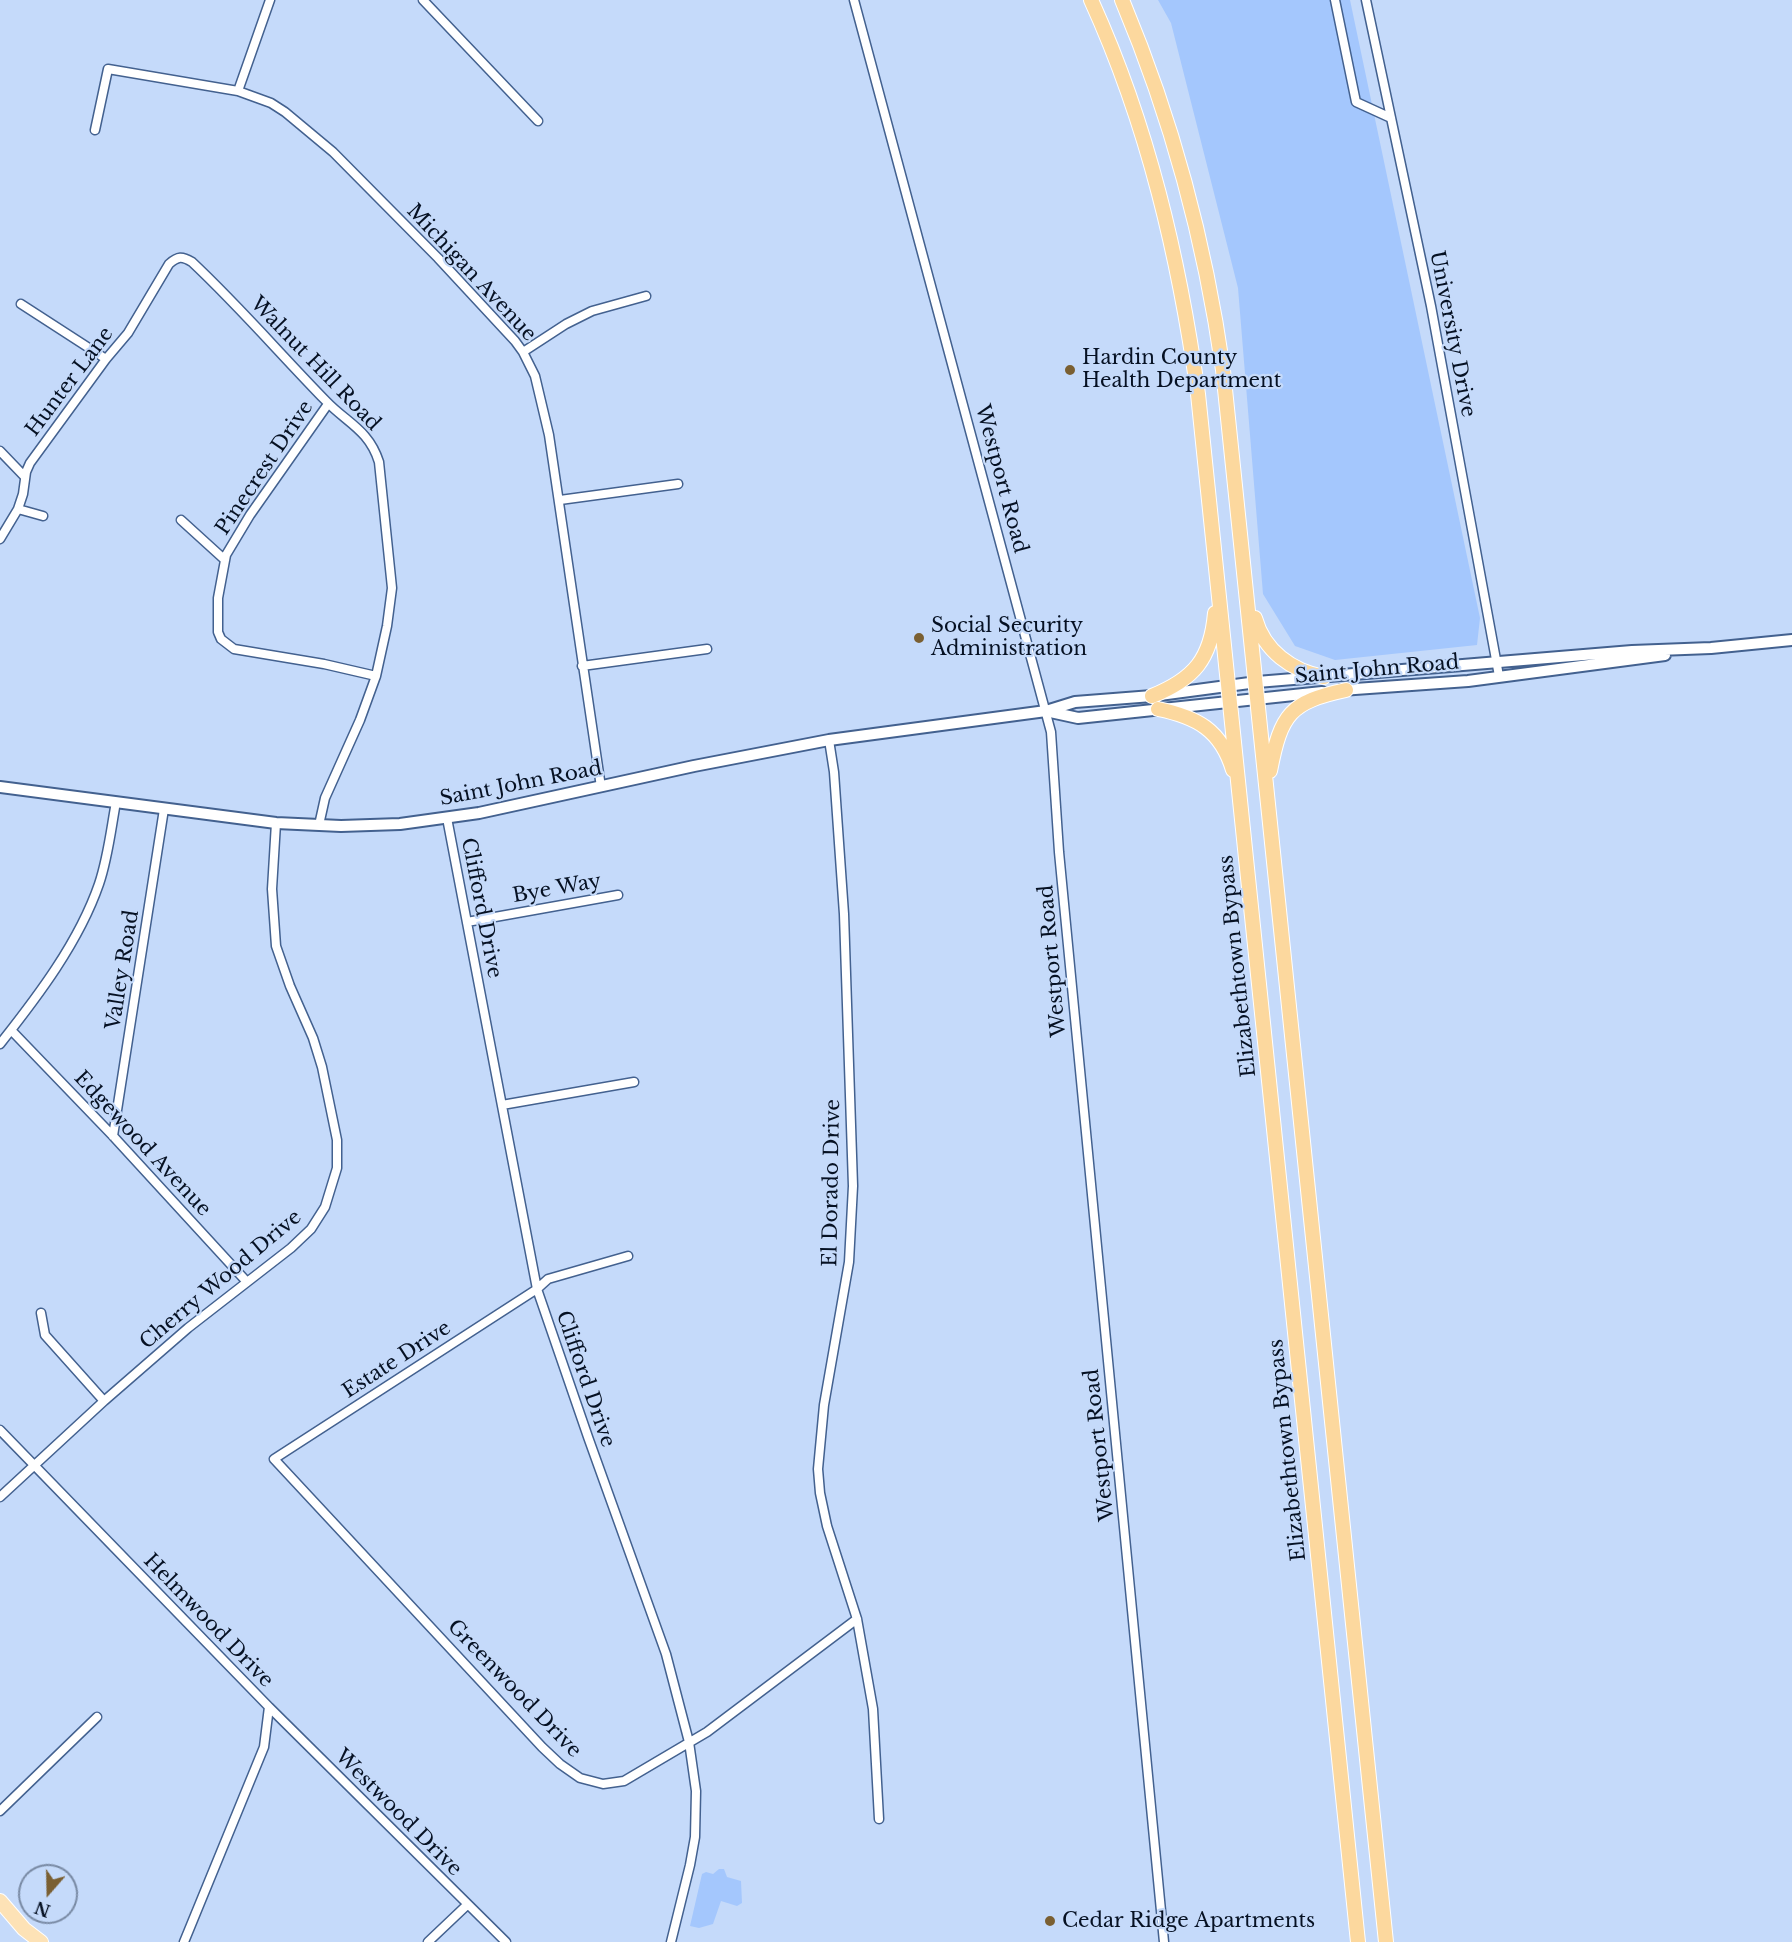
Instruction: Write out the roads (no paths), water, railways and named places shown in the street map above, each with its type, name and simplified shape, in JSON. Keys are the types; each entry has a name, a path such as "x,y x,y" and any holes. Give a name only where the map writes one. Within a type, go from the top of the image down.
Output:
{"highway":[{"name":"Elizabethtown Bypass","path":"1091,0 1117,61 1136,115 1161,201 1177,264 1198,394 1358,1942"},
{"path":"1122,0 1151,72 1176,146 1204,258 1225,379 1386,1942"},
{"path":"1245,570 1257,628 1266,642 1287,663 1324,677"},
{"path":"1152,696 1172,688 1184,679 1196,669 1205,656 1214,624 1216,572"},
{"path":"1268,790 1275,746 1288,717 1298,706 1311,698 1346,690"},
{"path":"1158,709 1190,717 1214,735 1230,760 1240,794"}],"main road":[{"path":"4,1907 24,1929 41,1942"}],"street":[{"path":"238,92 270,0"},
{"path":"423,0 538,121"},
{"name":"Westport Road","path":"854,0 1046,711 1052,741 1059,852 1164,1942"},
{"path":"1335,0 1356,102 1391,118"},
{"name":"University Drive","path":"1366,0 1431,306 1499,676"},
{"name":"Michigan Avenue","path":"95,130 108,69 238,92 271,104 298,121 325,146 438,258 524,352 541,393 560,500 601,787"},
{"name":"Hunter Lane","path":"0,539 18,509 23,494 24,477 37,454 106,359 128,333 169,264 176,258 184,257"},
{"name":"Walnut Hill Road","path":"184,257 205,274 328,404 362,431 375,451 380,468 392,588 387,626 376,676 360,720 325,798 319,825"},
{"path":"524,352 566,324 592,311 646,296"},
{"path":"21,304 106,359"},
{"name":"Pinecrest Drive","path":"328,404 230,547 225,560 218,598 217,624 221,639 227,645 251,653 324,664 376,676"},
{"path":"0,452 24,477"},
{"path":"560,500 678,484"},
{"path":"18,509 43,516"},
{"path":"180,520 225,560"},
{"name":"Saint John Road","path":"1046,711 1078,718 1346,690 1468,681 1711,648 1792,640"},
{"name":"Saint John Road","path":"0,787 276,823 381,825 447,818 829,740 1046,711 1075,702 1152,696 1257,682 1632,651 1711,648"},
{"path":"582,666 707,649"},
{"name":"El Dorado Drive","path":"829,740 834,772 844,914 853,1186 849,1262 824,1405 818,1469 827,1526 857,1619 873,1709 879,1819"},
{"path":"0,1044 50,975 84,917 99,885 116,802"},
{"name":"Valley Road","path":"113,1136 164,809"},
{"name":"Clifford Drive","path":"447,818 537,1289 666,1654 689,1742 696,1791 695,1837 671,1942"},
{"name":"Cherry Wood Drive","path":"0,1497 104,1401 188,1328 291,1248 318,1220 330,1195 337,1168 338,1140 322,1067 313,1038 290,986 273,934 272,889 276,823"},
{"name":"Bye Way","path":"467,922 618,895"},
{"name":"Edgewood Avenue","path":"11,1030 113,1136 247,1282"},
{"path":"502,1105 634,1082"},
{"name":"Estate Drive","path":"274,1459 537,1289 548,1279 628,1256"},
{"path":"41,1313 45,1335 104,1401"},
{"name":"Helmwood Drive","path":"0,1430 269,1707 264,1747 184,1942"},
{"name":"Greenwood Drive","path":"274,1459 542,1747 569,1772 591,1782 603,1784 624,1782 634,1777 707,1732 857,1619"},
{"name":"Westwood Drive","path":"269,1707 506,1942"},
{"path":"0,1811 97,1717"},
{"path":"429,1942 467,1905"}],"place":[{"name":"Hardin County Health Department","path":"1070,370"},
{"name":"Social Security Administration","path":"919,638"},
{"name":"Cedar Ridge Apartments","path":"1050,1921"}]}
